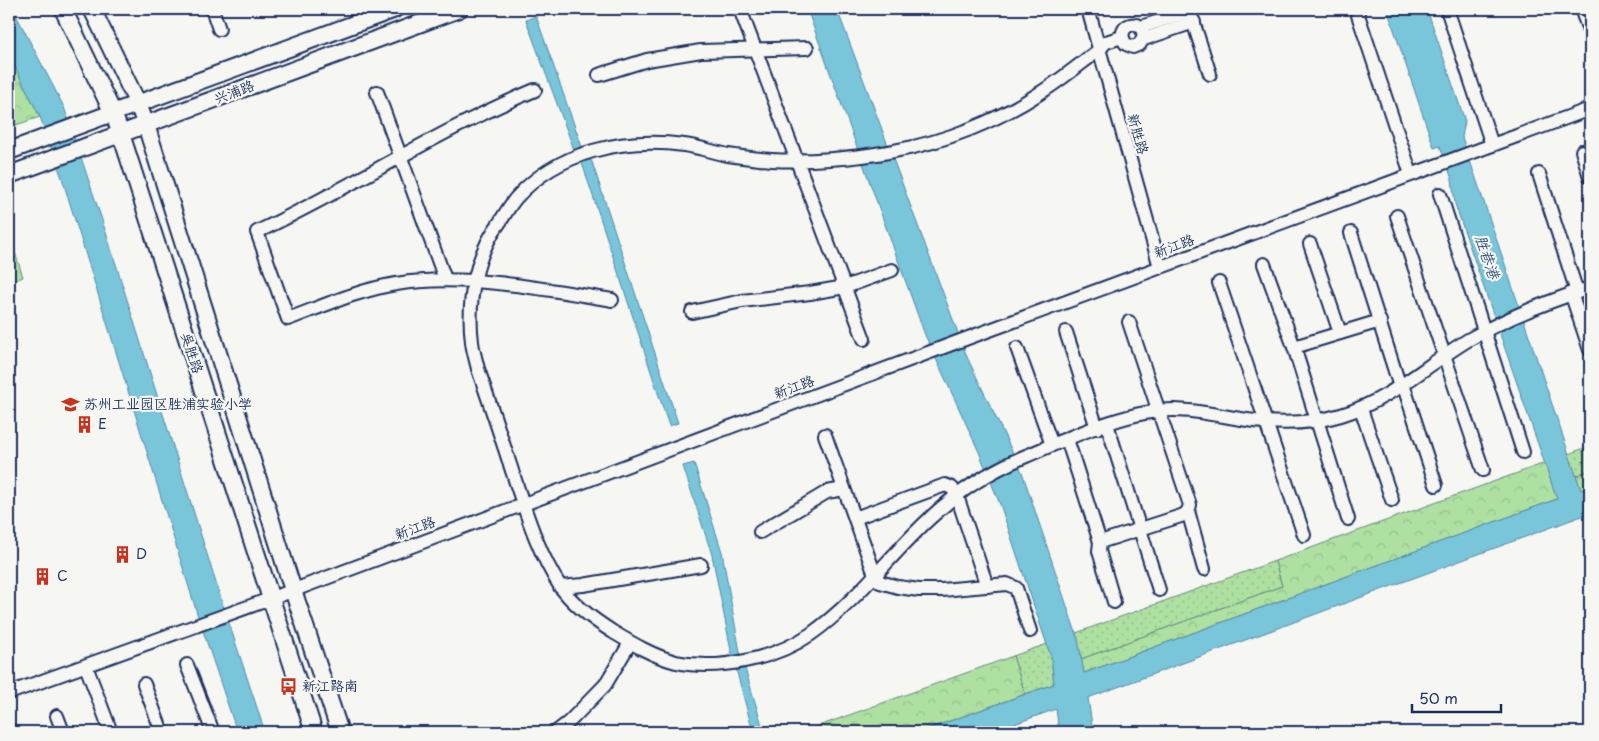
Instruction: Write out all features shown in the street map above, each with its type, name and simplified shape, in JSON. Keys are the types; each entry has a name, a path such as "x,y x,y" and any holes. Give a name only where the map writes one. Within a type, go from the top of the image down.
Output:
{"main road":[{"name":"吴胜路","path":"63,9 113,112 121,134 314,732"},
{"name":"吴胜路","path":"92,9 138,104 146,125 280,550 340,732"},
{"name":"兴浦路","path":"9,151 395,9"},
{"name":"兴浦路","path":"9,175 459,9"},
{"path":"257,558 280,550"},
{"path":"282,635 305,626"}],"street":[{"path":"212,9 219,29"},
{"path":"740,9 864,339"},
{"name":"新胜路","path":"1088,9 1160,267"},
{"path":"1356,9 1411,174"},
{"path":"1447,9 1492,145"},
{"path":"1581,9 1590,33"},
{"path":"1124,40 1133,46 1137,46 1142,33 1191,14 1210,74"},
{"path":"1124,40 1123,30 1129,25 1136,24 1142,33"},
{"path":"1124,40 1108,50 1099,50 1041,93 988,121 944,137 893,152 798,160 772,160 728,155 682,145 623,144 588,152 572,159 534,182 516,198 492,232 478,265 472,294 472,344 478,369 532,531 560,587 582,611 630,643 654,655 678,662 730,663 768,655 787,648 810,634 837,612 928,519 957,496 985,477 1021,458 1102,426 1172,410 1266,423 1336,417 1362,409 1379,401 1444,355 1490,329 1574,292 1590,288"},
{"path":"599,74 647,60 701,51 807,48"},
{"path":"535,90 491,108 307,208 258,232 288,319 366,291 396,284 445,279 475,281 612,300"},
{"path":"377,92 445,279"},
{"name":"新江路","path":"9,694 1590,109"},
{"path":"1582,151 1590,178"},
{"path":"1539,174 1590,350"},
{"path":"1440,194 1490,329 1523,452"},
{"path":"1397,216 1484,470"},
{"path":"1351,234 1436,485"},
{"path":"1310,244 1340,333"},
{"path":"1264,264 1294,347 1348,519"},
{"path":"692,312 742,301 845,287 892,270"},
{"path":"1219,283 1304,534"},
{"path":"1294,347 1380,321"},
{"path":"1100,542 1184,515 1190,505 1129,322"},
{"path":"1066,332 1141,528 1159,590"},
{"path":"1017,348 1052,445"},
{"path":"1362,409 1392,500"},
{"path":"824,436 875,575 880,582 919,590 942,590 1006,584 1016,588 1030,631"},
{"path":"1067,439 1100,542 1099,551 1114,602"},
{"path":"854,518 944,485 952,488 957,496 987,586"},
{"path":"760,532 828,492 844,489"},
{"path":"1188,511 1204,569"},
{"path":"560,587 701,565"},
{"path":"556,732 605,685 630,643"},
{"path":"187,664 213,732"},
{"path":"86,666 111,732"},
{"path":"144,684 162,732"},
{"path":"57,716 63,732"}],"green space":[{"path":"9,55 40,117 13,126 9,120 9,91 13,89 9,78"},
{"path":"9,234 23,277 9,283"},
{"path":"1590,446 1590,470 1576,476 1568,454"},
{"path":"1545,463 1557,499 1084,673 1081,659 1282,586 1275,561"},
{"path":"1590,470 1590,487 1581,490 1576,476"},
{"path":"1275,561 1282,586 1081,659 1076,633"},
{"path":"1047,644 1051,656 1054,684 1025,694 1013,656"},
{"path":"1013,656 1025,694 919,732 802,732"}],"water":[{"path":"9,9 13,9 64,107 103,223 222,602 265,732 237,732 196,610 62,178 40,117 9,55"},
{"name":"胜巷港","path":"807,9 837,9 967,357 1022,472 1078,639 1084,673 1557,499 1455,204 1452,179 1440,146 1434,148 1387,9 1427,9 1465,121 1462,137 1581,490 1590,487 1590,513 1088,698 1093,732 1059,732 1056,709 992,732 919,732 1054,684 1051,657 1001,507 979,452 925,335"},
{"path":"536,16 582,147 592,162 678,423 669,426 583,166 573,147 526,20"},
{"path":"694,463 722,552 740,652 764,732 753,732 731,650 712,555 683,466"}],"place":[{"name":"苏州工业园区胜浦实验小学","path":"70,404"},
{"name":"E","path":"84,424"},
{"name":"D","path":"122,554"},
{"name":"C","path":"43,576"},
{"name":"新江路南","path":"288,686"}]}
